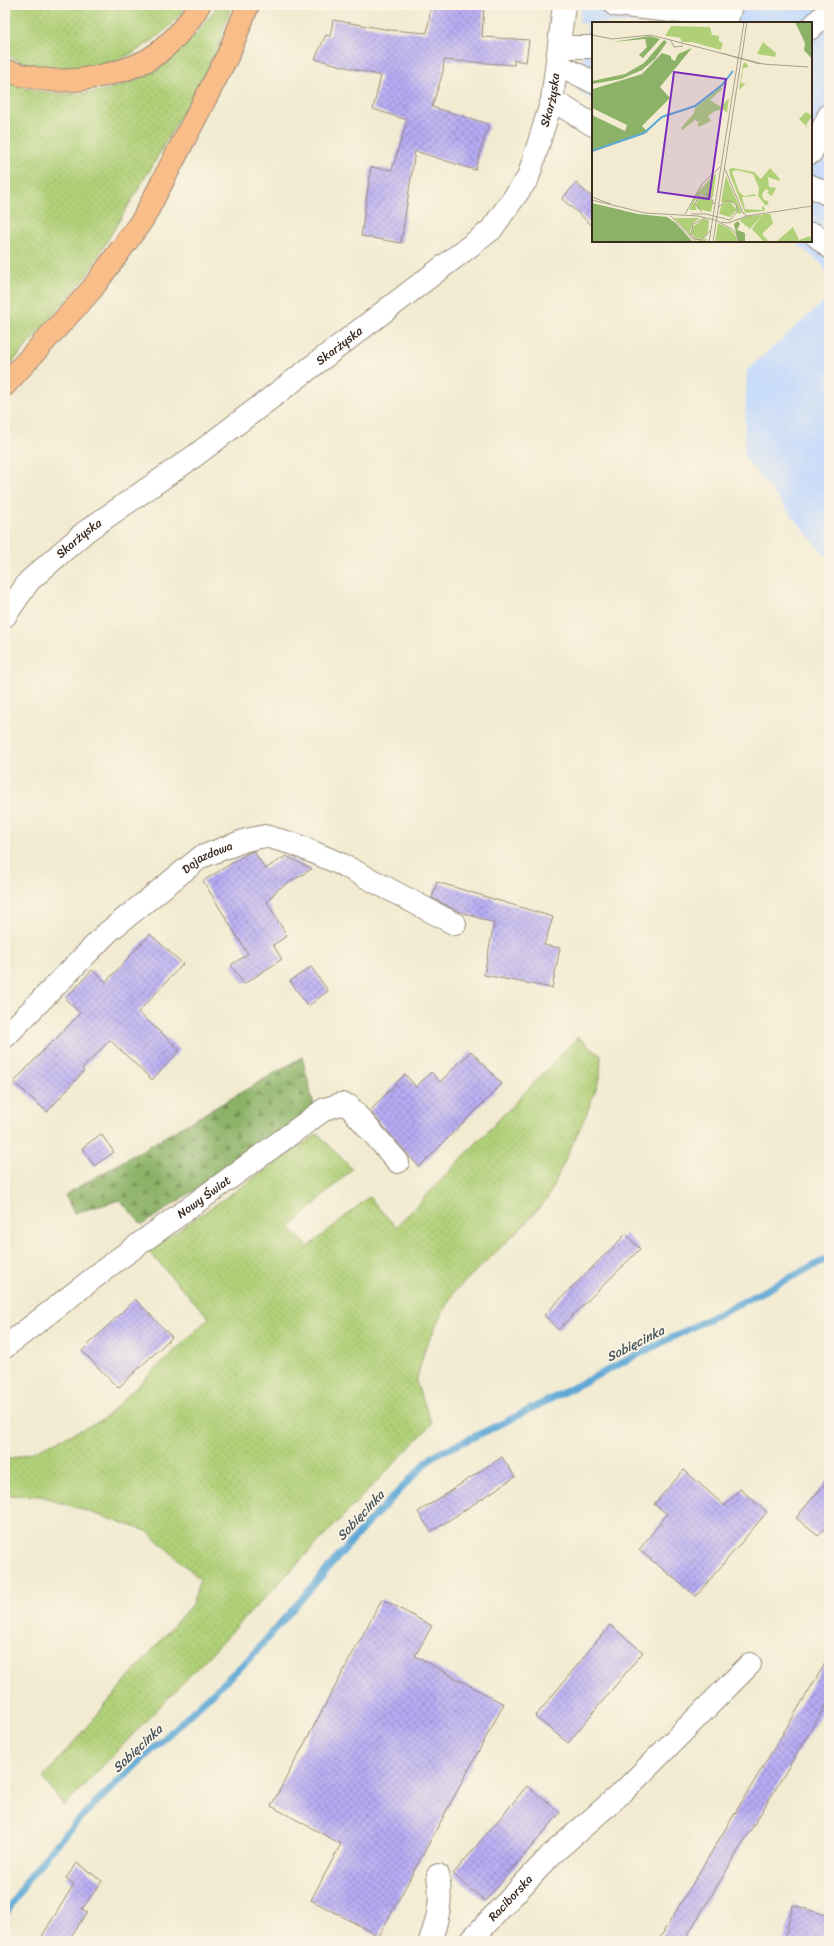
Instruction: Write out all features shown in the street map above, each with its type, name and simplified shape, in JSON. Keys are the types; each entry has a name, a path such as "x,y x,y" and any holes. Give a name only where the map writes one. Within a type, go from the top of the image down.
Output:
{"main road":[{"path":"5,71 50,80 81,79 110,74 154,56 169,44 199,5"},
{"path":"5,385 92,289 143,219 228,55 248,5"}],"street":[{"name":"Skarżyska","path":"5,616 29,580 85,532 196,455 491,230 528,178 552,100 564,5"},
{"path":"615,5 728,17 731,5"},
{"path":"812,27 829,10"},
{"path":"558,55 592,47"},
{"path":"558,55 592,81"},
{"path":"552,100 592,124"},
{"path":"812,151 829,115"},
{"path":"812,186 829,195"},
{"name":"Dojazdowa","path":"5,1037 108,932 201,857 246,840 265,836 294,844 343,865 455,924"},
{"name":"Nowy Świat","path":"5,1347 113,1263 325,1109 340,1104 349,1106 398,1162"},
{"name":"Raciborska","path":"470,1941 551,1855 626,1789 750,1664"},
{"path":"430,1941 438,1917 441,1896 438,1875"}],"shaded area":[{"path":"581,5 829,5 829,279 822,264 799,246 801,242 812,242 812,222 815,216 812,214 812,22 592,22 592,100 579,93 587,24 579,23"},
{"path":"829,297 829,553 825,556 744,457 747,370"}],"green space":[{"path":"5,5 186,5 175,21 150,42 133,53 97,67 61,71 24,63 5,54"},
{"path":"216,5 231,5 217,52 155,161 85,278 5,371 5,82 39,91 72,94 88,93 121,86 152,73 173,58 188,43 214,11"},
{"path":"578,1037 601,1056 600,1078 586,1115 547,1199 524,1225 453,1293 425,1348 416,1382 432,1424 64,1806 43,1778 192,1604 200,1579 147,1531 41,1496 6,1495 5,1497 5,1460 33,1452 102,1420 209,1318 148,1251 318,1134 352,1169 290,1227 308,1247 369,1197 396,1227"},
{"path":"302,1057 315,1109 142,1225 120,1200 74,1213 65,1195"}],"building":[{"path":"431,5 484,5 482,37 529,40 526,62 514,60 514,65 444,60 443,72 432,107 489,124 475,170 415,151 401,243 361,236 371,167 392,170 407,120 373,109 381,76 315,59 326,35 330,36 333,20 390,30 427,33"},
{"path":"576,183 592,197 592,225 562,199"},
{"path":"254,851 265,869 286,856 312,869 278,889 267,902 287,936 273,945 282,959 244,984 231,965 248,954 203,881 248,853"},
{"path":"437,882 553,917 544,945 560,948 552,988 484,975 494,923 458,911 432,898"},
{"path":"150,934 183,964 138,1012 180,1050 152,1080 110,1040 82,1069 84,1071 47,1112 14,1082 80,1013 65,999 92,970 106,982"},
{"path":"311,967 328,991 308,1006 290,981"},
{"path":"471,1051 502,1084 419,1167 370,1111 405,1074 416,1087 431,1072 440,1082"},
{"path":"101,1134 114,1152 94,1166 82,1148"},
{"path":"626,1234 640,1249 558,1330 544,1315"},
{"path":"135,1299 172,1337 118,1388 82,1351"},
{"path":"502,1457 515,1477 431,1532 418,1512"},
{"path":"684,1470 725,1506 740,1489 767,1512 696,1596 639,1550 667,1514 654,1504"},
{"path":"829,1478 829,1523 818,1536 796,1518"},
{"path":"382,1599 432,1626 415,1656 504,1704 379,1936 311,1900 341,1844 271,1806"},
{"path":"610,1625 643,1652 568,1743 535,1717"},
{"path":"829,1657 829,1700 684,1941 658,1941"},
{"path":"527,1786 560,1813 485,1901 453,1874"},
{"path":"77,1863 102,1881 82,1909 87,1912 68,1941 39,1941 74,1884 66,1878"},
{"path":"793,1905 829,1916 825,1941 784,1941"}],"waterway":[{"name":"Sobięcinka","path":"5,1915 25,1883 51,1850 87,1811 251,1657 365,1526 433,1456 501,1424 829,1258"}]}
